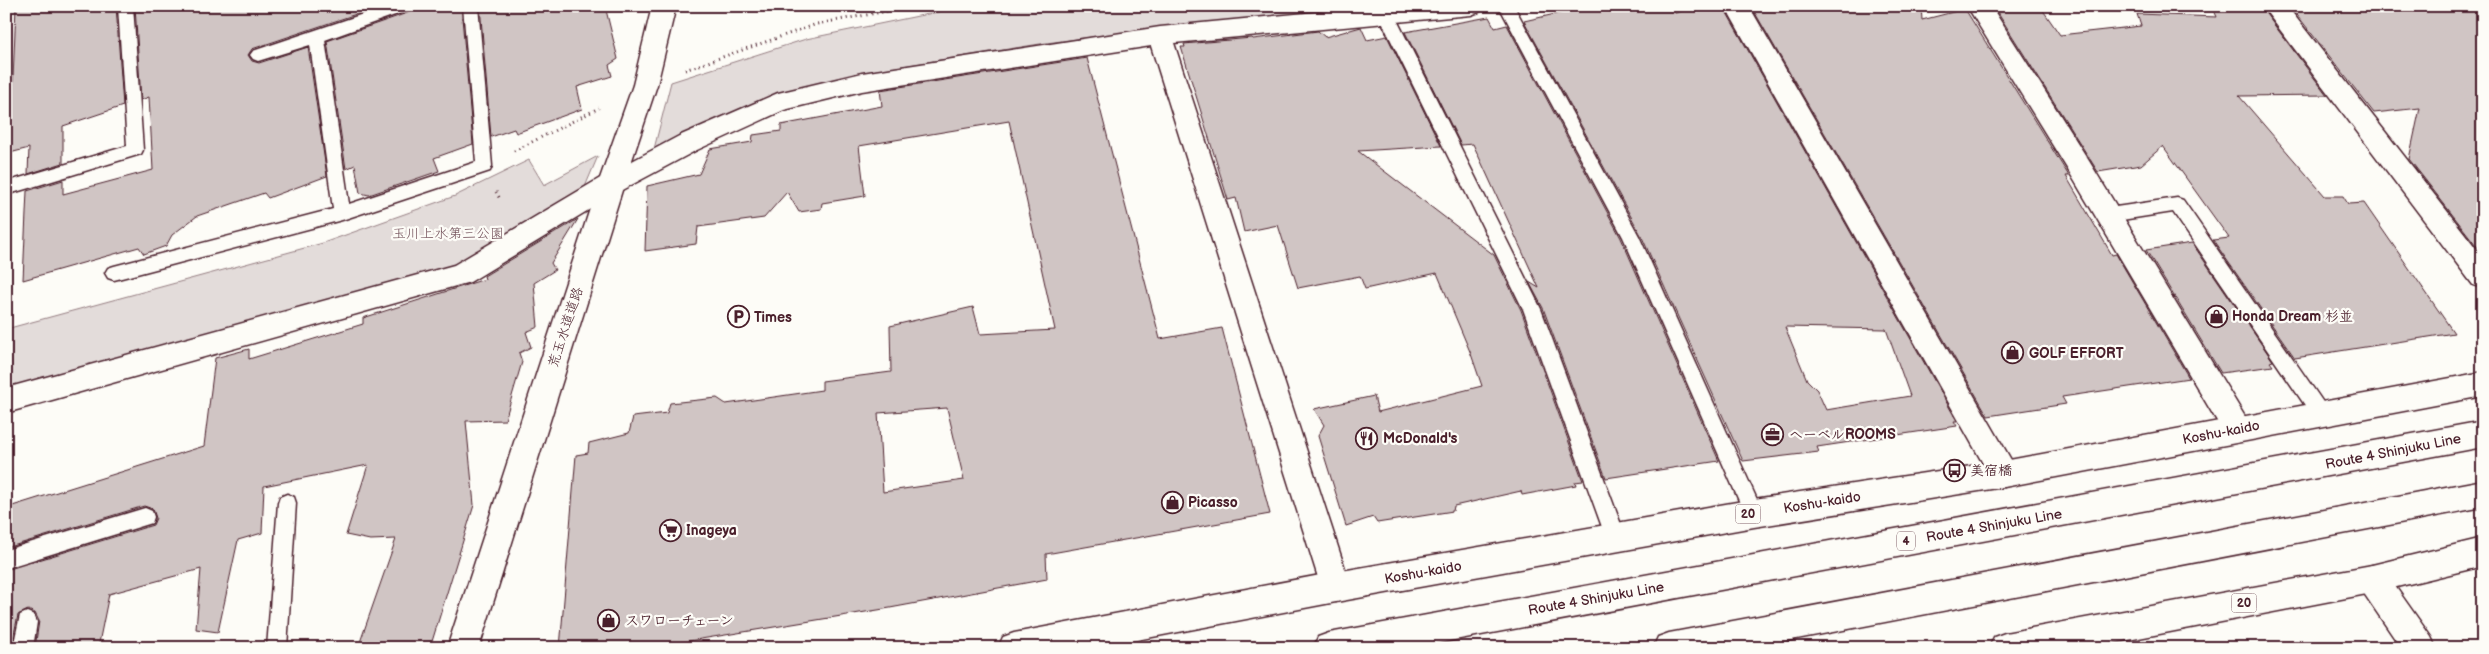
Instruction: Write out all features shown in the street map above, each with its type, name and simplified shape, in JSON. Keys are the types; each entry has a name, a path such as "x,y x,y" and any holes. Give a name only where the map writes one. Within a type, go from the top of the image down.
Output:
{"main road":[{"name":"荒玉水道道路","path":"463,648 611,184 645,84 664,6"},
{"path":"6,401 461,274 611,184 688,143 778,102 862,82 1160,36 1387,16 1471,6"},
{"path":"1737,6 2004,474"},
{"path":"1979,6 2109,214 2236,429"},
{"path":"2274,6 2483,277"},
{"path":"1160,36 1336,587"},
{"name":"Koshu-kaido","path":"1014,648 1336,587 1754,513 2004,474 2483,384"},
{"name":"Route 4 Shinjuku Line","path":"1329,648 2483,434"},
{"path":"1669,648 2483,493"},
{"name":"20","path":"2005,648 2372,579 2483,552"},
{"path":"2372,579 2420,648"}],"lane":[{"path":"6,189 135,150 126,6"},
{"path":"258,55 317,37 404,6"},
{"path":"114,273 342,213 484,166 470,6"},
{"path":"1506,6 1631,236 1754,513"},
{"path":"1387,16 1532,309 1616,538"},
{"path":"317,37 342,213"},
{"path":"2109,214 2178,205 2321,414"},
{"path":"277,648 287,503"},
{"path":"6,559 146,516"},
{"path":"23,648 26,622"}],"path":[{"path":"484,166 645,84 816,24 915,6"}],"green space":[{"path":"967,6 1392,6 1183,25 1046,43 859,73 774,96 654,149 671,82 806,39"},
{"name":"玉川上水第三公園","path":"598,156 582,194 462,263 162,353 6,395 6,329 323,243 455,196 529,160 544,185"}],"building":[{"path":"16,6 116,6 123,106 63,126 63,163 28,174 29,148 6,154 6,106 12,104"},
{"path":"135,6 380,6 252,49 248,55 252,61 259,63 308,47 327,176 268,198 264,193 197,216 172,235 166,246 144,254 139,247 23,280 27,191 63,180 63,194 153,170 149,97 141,100"},
{"path":"413,6 461,6 473,144 434,158 439,171 369,195 360,193 355,165 346,169 327,41 410,12"},
{"path":"480,6 605,6 618,59 609,65 612,76 577,87 582,109 516,133 514,129 491,137"},
{"path":"1591,6 1673,6 1675,13 1703,6 1723,6 1957,421 1954,421 1957,426 1817,447 1819,452 1743,461 1641,235 1524,21","holes":["1785,327 1886,329 1910,396 1826,410 1817,390 1807,380"]},
{"path":"1751,6 1921,6 1922,20 1965,9 2069,176 2066,176 2112,255 2116,254 2189,378 2062,397 2066,404 1988,416"},
{"path":"2040,6 2060,35 2141,26 2137,14 2217,17 2212,6 2263,10 2327,95 2239,96 2325,196 2343,196 2348,204 2364,203 2454,333 2295,358 2213,240 2229,238 2163,146 2141,165 2098,172 1994,7"},
{"path":"2290,6 2483,6 2483,254 2409,159 2420,108 2374,113"},
{"path":"1489,17 1495,28 1507,25 1621,238 1719,461 1606,478 1543,308 1529,282 1539,288 1473,144 1461,145 1405,32"},
{"path":"1361,27 1367,40 1387,36 1441,146 1358,151 1494,255 1521,310 1583,481 1575,482 1576,485 1522,495 1521,491 1454,506 1453,511 1377,523 1373,517 1346,526 1318,436 1324,425 1314,409 1374,396 1378,412 1482,386 1471,354 1437,273 1365,289 1360,276 1298,288 1278,225 1244,232 1236,198 1228,200 1181,47 1185,47 1184,44 1253,39 1318,31 1325,37"},
{"path":"1087,58 1160,339 1222,328 1270,514 1046,554 1047,579 890,608 646,648 560,648 576,455 588,453 589,443 629,433 633,417 667,413 670,403 717,398 726,404 822,390 822,381 891,372 890,326 973,307 980,334 1055,330 1009,121 859,146 865,196 822,203 821,209 799,212 787,192 764,218 698,227 696,244 645,251 647,186 699,174 710,149 752,142 753,135 781,131 781,125 882,106 880,90","holes":["947,408 964,480 883,492 878,413"]},
{"path":"578,219 551,263 555,270 534,283 538,327 526,332 531,347 519,353 522,362 505,420 466,421 474,505 430,648 358,648 396,539 370,540 346,535 368,465 264,486 262,533 238,540 218,632 196,629 201,569 109,594 98,648 35,648 39,621 35,613 28,610 18,615 11,648 6,648 6,570 153,525 156,518 153,509 144,506 6,548 6,508 204,446 215,358 249,349 249,359 363,324 363,318 485,279 484,276"},
{"path":"2192,243 2273,361 2270,362 2273,366 2221,373 2146,250"}],"place":[{"name":"Honda Dream 杉並","path":"2216,316"},
{"name":"Times","path":"738,317"},
{"name":"GOLF EFFORT","path":"2013,353"},
{"name":"へーベルROOMS","path":"1773,434"},
{"name":"McDonald's","path":"1367,438"},
{"name":"美宿橋","path":"1954,470"},
{"name":"Picasso","path":"1172,502"},
{"name":"Inageya","path":"670,530"},
{"name":"スワローチェーン","path":"609,620"}]}
